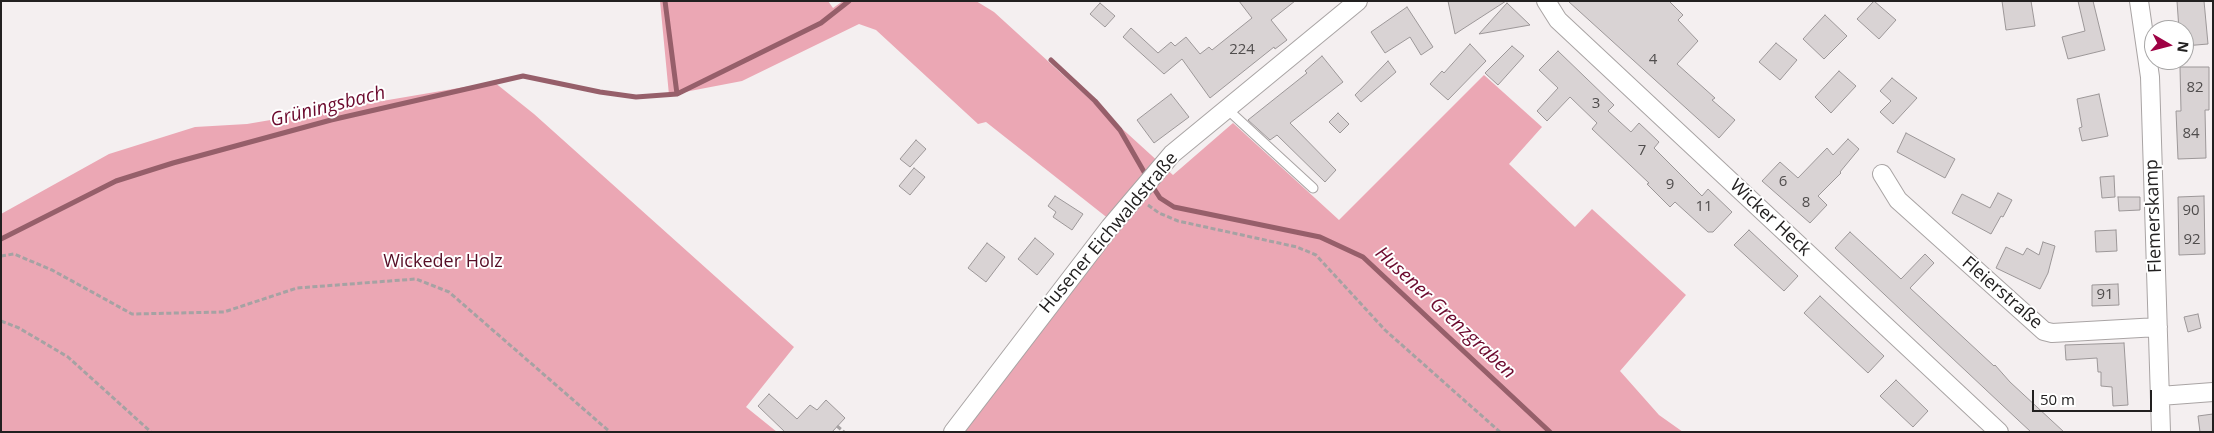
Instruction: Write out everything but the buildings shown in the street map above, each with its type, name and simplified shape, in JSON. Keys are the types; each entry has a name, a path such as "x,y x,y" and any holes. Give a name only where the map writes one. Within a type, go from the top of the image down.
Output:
{"street":[{"name":"Husener Eichwaldstraße","path":"953,432 1055,297 1172,154 1358,1"},
{"name":"Wicker Heck","path":"1546,1 1558,20 1999,432"},
{"name":"Flemerskamp","path":"2139,1 2150,77 2161,432"},
{"name":"Fleierstraße","path":"1882,174 1898,200 2044,331 2052,333 2158,327"},
{"path":"2160,396 2213,392"}],"lane":[{"path":"1227,109 1313,188"}],"path":[{"path":"1139,192 1159,213 1178,221 1297,247 1316,255 1385,330 1500,432"},
{"path":"1,256 14,254 52,270 132,314 224,312 297,288 416,279 449,292 610,432"},
{"path":"1,321 19,328 68,357 151,432"},
{"path":"837,426 844,432"}],"green space":[{"path":"660,1 828,1 833,8 843,1 976,1 994,12 1173,175 1233,123 1339,220 1484,75 1542,127 1509,164 1575,227 1592,209 1686,295 1620,371 1659,415 1683,432 960,432 1119,227 986,122 978,124 876,30 859,24 742,81 669,95"},
{"name":"Wickeder Holz","path":"494,82 534,114 794,347 746,407 777,432 1,432 1,214 109,154 195,127 247,124"}],"waterway":[{"path":"665,1 677,94"},
{"name":"Grüningsbach","path":"1,239 116,181 173,163 331,120 523,76 600,92 636,97 677,94 821,23 849,1"},
{"name":"Husener Grenzgraben","path":"1051,60 1095,101 1120,130 1147,177"},
{"name":"Husener Grenzgraben","path":"1151,184 1160,198 1174,207 1320,237 1363,257 1550,432"}]}
